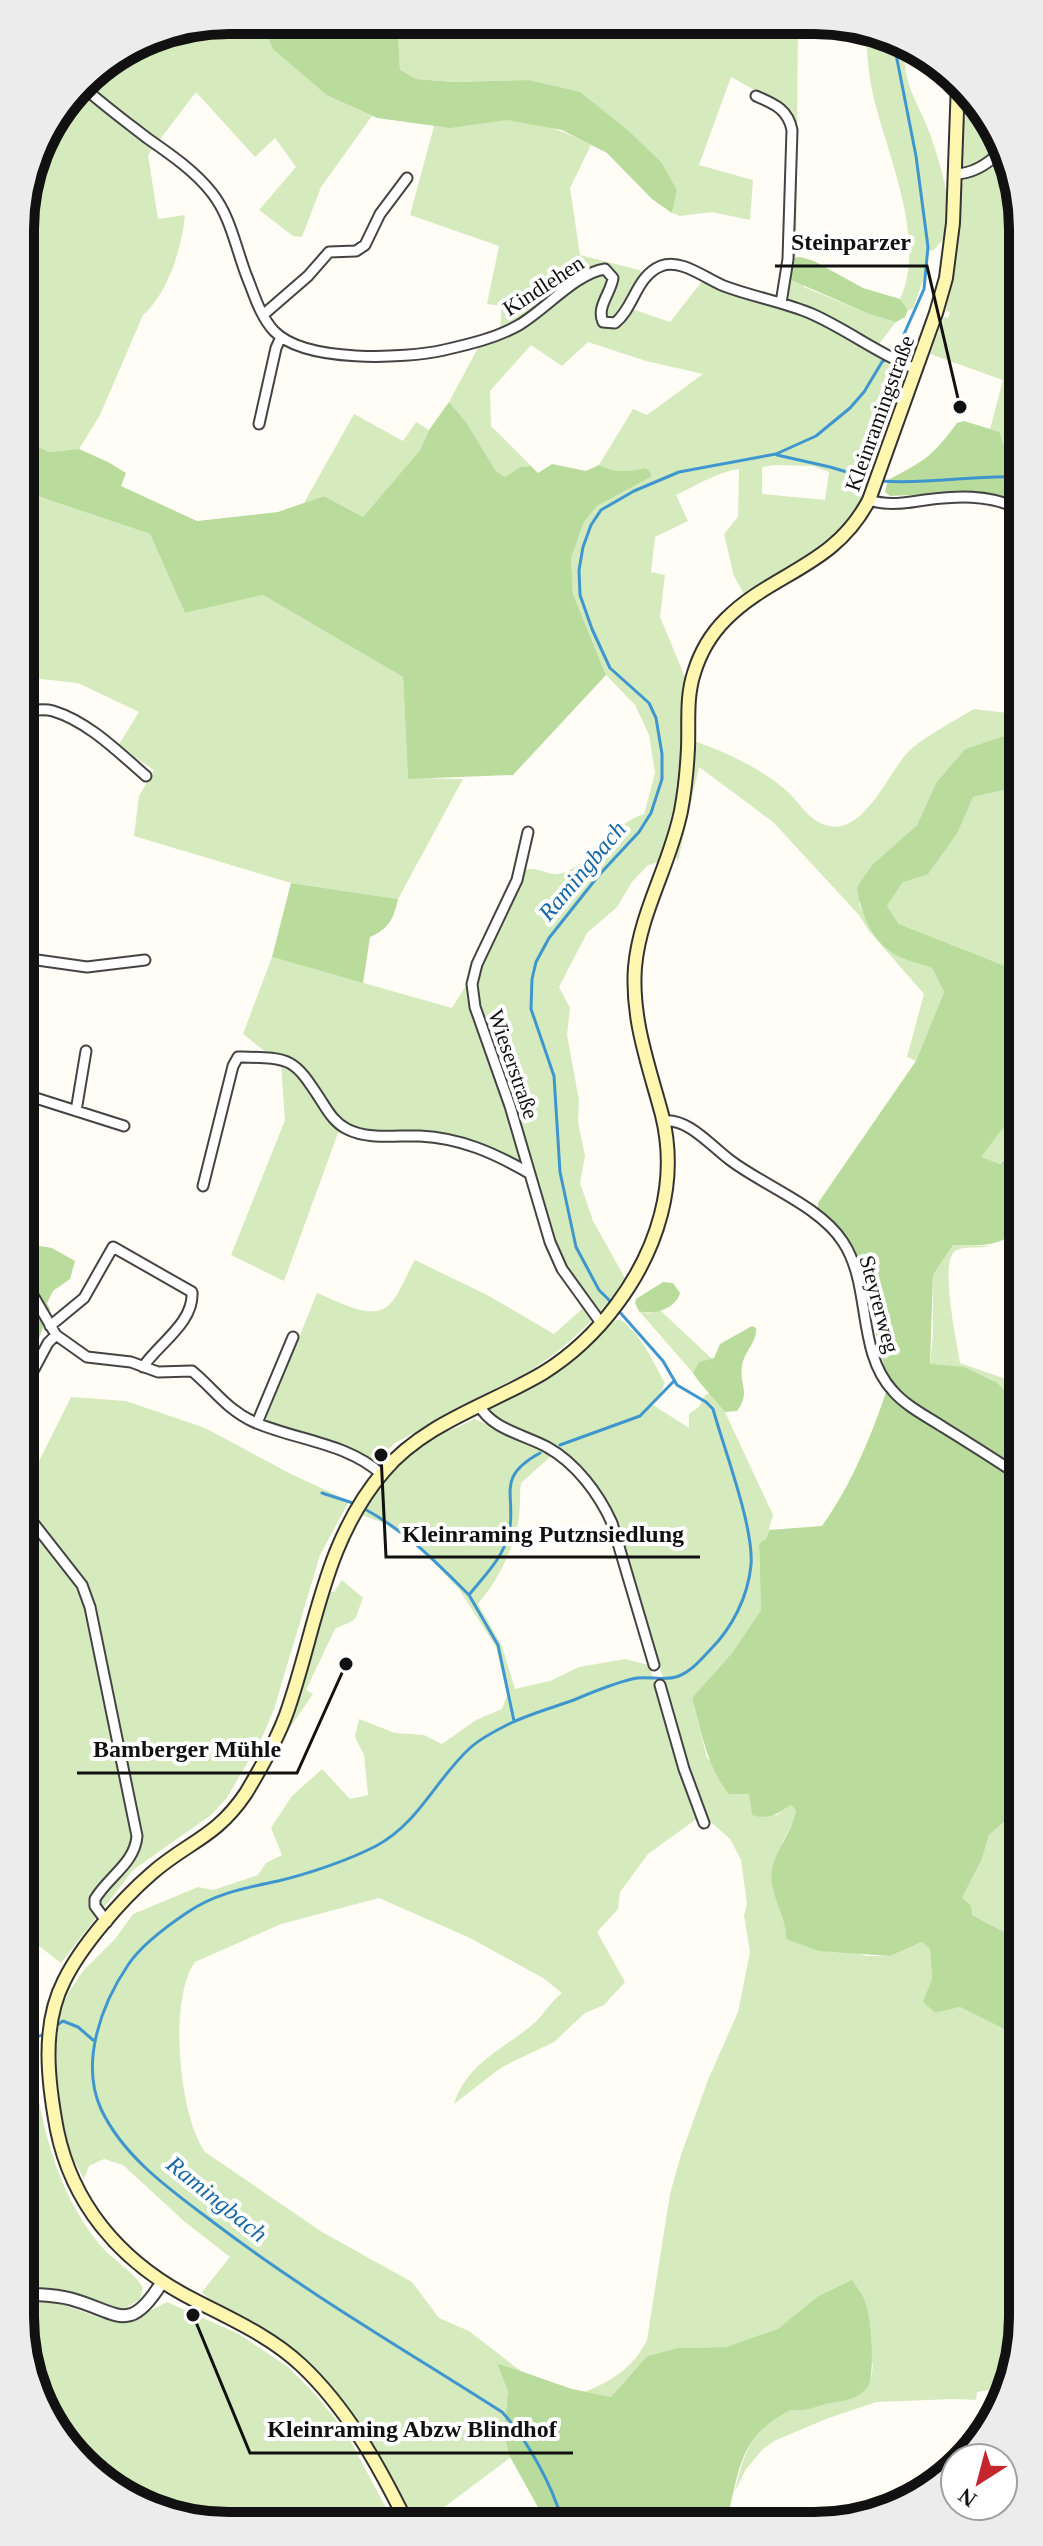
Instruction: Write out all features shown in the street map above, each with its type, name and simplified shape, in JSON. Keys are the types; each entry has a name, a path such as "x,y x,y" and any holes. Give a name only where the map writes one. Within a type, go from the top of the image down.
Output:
{"main road":[{"name":"Kleinramingstraße","path":"401,2512 354,2430 302,2366 266,2338 142,2268 113,2242 93,2215 73,2182 58,2132 51,2081 51,2018 68,1973 107,1922 151,1874 223,1822 254,1778 278,1736 287,1712 324,1579 358,1505 381,1474 420,1438 562,1360 604,1321 630,1285 656,1233 665,1200 669,1154 664,1121 640,1034 635,970 642,926 671,849 682,804 690,695 696,666 711,637 732,613 829,550 855,523 870,498 946,278 958,97"}],"street":[{"path":"90,92 211,190 227,218 263,315 281,337 259,424"},
{"path":"756,96 785,111 792,130 788,259 781,303"},
{"path":"955,174 966,174 980,168 995,156"},
{"path":"263,315 299,285 329,252 360,249 407,178"},
{"name":"Kindlehen","path":"281,337 304,346 355,356 385,358 425,354 500,334 521,324 587,275 605,269 613,278 612,286 599,312 603,322 615,323 643,280 660,266 668,264 688,269 725,287 810,313 916,369"},
{"path":"870,498 901,503 976,496 1009,505"},
{"path":"34,711 54,711 96,733 146,776"},
{"name":"Wieserstraße","path":"528,832 517,880 477,964 472,984 475,1007 510,1106 550,1242 562,1269 604,1321"},
{"path":"34,960 87,967 145,960"},
{"path":"76,1111 86,1051"},
{"path":"203,1186 233,1066 238,1057 291,1062 302,1071 333,1119 345,1129 360,1134 423,1136 467,1143 529,1173"},
{"path":"34,1098 124,1126"},
{"name":"Steyrerweg","path":"664,1121 672,1120 684,1125 836,1232 850,1254 872,1349 892,1391 917,1411 1009,1469"},
{"path":"34,1369 53,1331 84,1298 113,1247 192,1292 192,1301 183,1319 143,1367"},
{"path":"34,1298 53,1331 87,1357 131,1362 158,1372 192,1371 233,1411 257,1423 335,1449 365,1462 381,1474"},
{"path":"257,1423 293,1337"},
{"path":"479,1405 489,1420 553,1450 582,1477 603,1503 612,1523 654,1665"},
{"path":"34,1524 82,1585 86,1596 134,1824 136,1846 131,1856 95,1899 95,1906 107,1922"},
{"path":"660,1685 684,1769 704,1823"},
{"path":"34,2295 72,2299 101,2312 127,2316 147,2305 162,2282"}],"green space":[{"path":"266,34 398,34 400,70 416,79 454,82 529,80 580,92 629,131 662,163 677,190 672,213 652,199 607,153 562,130 507,120 450,128 377,118 328,96 273,49"},
{"path":"273,34 328,96 372,116 321,187 302,237 293,236 259,210 296,167 275,138 255,157 196,92 148,155 158,219 185,215 172,269 160,295 143,315 100,415 79,449 49,452 34,444 34,216 41,179 54,143 82,100 100,82 131,60 154,49 191,38"},
{"path":"398,34 798,34 796,257 792,258 804,287 896,322 872,353 903,374 906,381 886,443 859,505 834,538 802,562 745,596 734,576 724,534 738,517 739,469 715,476 676,495 688,521 655,537 651,572 665,575 660,617 687,682 682,711 680,783 675,817 659,862 648,865 632,882 617,907 587,933 559,987 570,1008 567,1035 585,1156 580,1183 593,1221 625,1278 596,1316 547,1359 395,1443 375,1462 268,1423 266,1419 317,1293 363,1311 382,1310 397,1295 415,1260 489,1296 554,1334 582,1309 550,1253 526,1174 456,1147 338,1133 284,1281 231,1255 285,1120 281,1064 243,1034 272,957 452,1008 465,987 478,950 515,871 534,869 555,874 569,871 619,827 644,814 655,773 649,735 635,705 606,675 573,594 571,558 584,522 597,506 651,477 645,468 622,471 599,465 633,409 647,415 703,374 646,361 588,342 562,366 531,345 490,391 491,426 531,466 520,467 505,477 496,471 466,422 449,402 478,348 499,341 502,306 487,304 499,246 410,215 434,126 519,121 572,135 591,145 570,188 580,255 639,270 649,277 632,309 670,322 707,275 734,287 774,295 779,290 786,207 787,108 731,77 699,165 753,180 750,220 712,212 680,216 672,213 677,190 662,163 629,131 580,93 529,80 454,82 416,79 400,71","holes":["813,466 829,472 825,500 762,494 762,467"]},
{"path":"866,41 905,57 906,74 933,144 948,200 945,236 934,250 927,251 924,277 913,309 908,310 900,299 907,275 907,223 872,90"},
{"path":"963,103 994,154 1007,204 1009,446 1003,444 1000,432 990,429 1003,380 930,354 944,317 948,318 950,312 946,311 960,186 963,183"},
{"path":"792,258 814,261 863,288 900,299 908,310 905,317 896,322 869,314 789,279"},
{"path":"449,402 466,422 496,471 505,477 520,467 531,466 538,473 552,464 586,471 599,465 622,471 645,468 650,472 651,477 597,506 584,522 571,558 573,594 606,675 513,775 408,779 403,677 263,595 185,613 150,534 34,493 34,444 49,452 79,449 108,462 126,473 121,486 197,521 278,512 324,496 363,517 420,450 429,430"},
{"path":"354,414 403,441 416,422 429,430 420,450 363,517 324,496 304,503"},
{"path":"964,421 1000,432 1003,444 1009,446 1009,498 978,492 890,496 885,492 888,480 927,457 957,423"},
{"path":"34,493 150,534 185,613 263,595 403,677 408,778 463,779 398,899 291,883 134,836 139,796 154,770 118,746 139,712 78,683 34,678"},
{"path":"974,709 1009,713 1007,735 965,749 936,783 917,825 873,864 859,904 879,939 895,952 932,968 944,992 916,1061 907,1057 924,994 869,931 859,915 773,822 699,767 678,861 675,856 694,741 757,770 780,785 815,820 831,826 846,824 859,816 912,748"},
{"path":"1009,730 1009,789 973,797 958,832 928,874 903,882 887,906 899,924 1009,967 1009,1120 981,1157 1000,1164 1009,1155 1009,1236 995,1243 953,1245 933,1275 930,1364 964,1367 996,1382 1009,1393 1009,1463 1006,1469 1009,1471 1009,1817 989,1835 982,1859 962,1898 971,1906 972,1915 1009,1934 1009,2032 960,2007 935,2013 923,2002 932,1979 930,1949 922,1942 890,1956 819,1951 786,1939 784,1921 771,1879 777,1854 796,1810 791,1805 773,1815 752,1815 749,1794 729,1794 710,1760 692,1698 732,1653 761,1610 759,1543 766,1539 769,1530 822,1526 861,1456 890,1381 860,1269 844,1237 818,1209 818,1203 916,1061 944,992 932,968 895,955 877,939 864,914 857,887 873,864 917,825 936,783 965,749 1007,735"},
{"path":"1009,789 1009,967 899,924 887,906 903,882 958,832 973,797"},
{"path":"291,883 398,899 390,922 370,937 363,983 272,957"},
{"path":"1009,1120 1009,1154 999,1164 980,1157"},
{"path":"34,1245 52,1248 75,1261 70,1279 53,1291 47,1303 50,1309 34,1347"},
{"path":"953,1245 991,1246 957,1250 950,1260 953,1323 960,1363 1009,1380 1009,1392 979,1374 930,1365 933,1275"},
{"path":"663,1282 673,1283 680,1293 678,1299 663,1310 650,1313 639,1311 636,1299"},
{"path":"660,1310 712,1359 699,1362 693,1373 639,1311 648,1314"},
{"path":"616,1320 621,1320 635,1334 665,1383 660,1394 646,1409 653,1405 689,1428 689,1414 699,1407 705,1395 711,1393 725,1412 773,1515 766,1539 759,1543 761,1610 732,1653 692,1698 707,1758 749,1794 752,1814 777,1815 791,1805 796,1810 782,1843 775,1894 786,1925 866,1956 890,1956 922,1942 930,1949 932,1979 924,2003 935,2013 960,2007 1009,2032 1009,2330 995,2389 977,2392 976,2400 876,2402 826,2419 774,2441 763,2449 746,2469 735,2491 747,2452 758,2433 767,2425 791,2410 858,2396 868,2386 873,2364 817,2297 779,2329 726,2347 679,2348 647,2356 611,2397 584,2392 621,2372 647,2340 670,2194 708,2080 738,2012 750,1952 741,1860 730,1839 712,1823 695,1820 648,1854 620,1892 618,1909 597,1932 625,1982 604,2005 585,2013 554,2042 502,2067 454,2104 467,2078 476,2068 532,2025 562,1993 543,1978 470,1938 379,1898 281,1924 195,1962 187,1979 179,2029 183,2086 196,2135 205,2152 322,2232 412,2282 439,2318 469,2331 522,2372 498,2363 508,2391 504,2431 511,2457 438,2512 407,2512 362,2428 331,2386 283,2342 202,2292 230,2257 185,2222 123,2165 104,2159 89,2166 84,2179 70,2153 58,2109 56,2047 61,2010 83,1971 115,1939 133,1914 198,1887 213,1890 258,1875 266,1863 282,1855 271,1828 292,1796 322,1769 350,1799 368,1795 364,1755 355,1737 359,1719 395,1733 424,1735 442,1744 476,1720 502,1709 507,1695 496,1647 459,1589 421,1549 384,1523 359,1514 398,1463 417,1446 474,1419 551,1453 521,1483 516,1534 497,1577 478,1604 502,1646 515,1689 550,1681 579,1667 625,1659 649,1665 656,1687 665,1685 614,1518 548,1443 499,1421 491,1413 490,1405"},
{"path":"752,1326 756,1328 756,1333 741,1373 743,1399 737,1411 725,1412 693,1373 699,1362 714,1358 720,1344"},
{"path":"71,1397 126,1401 205,1428 349,1501 320,1555 274,1709 261,1740 226,1799 211,1815 133,1870 61,1963 34,1942 34,1471"},
{"path":"342,1580 363,1598 353,1621 335,1629 306,1690 313,1694 287,1732 326,1592 334,1592"},
{"path":"1009,1817 1009,1934 972,1915 962,1898 982,1859 989,1835"},
{"path":"34,2073 53,2158 71,2200 96,2240 143,2288 140,2299 126,2308 115,2309 68,2291 34,2289"},
{"path":"852,2280 864,2299 872,2346 870,2382 859,2395 805,2410 791,2410 761,2431 744,2455 729,2512 541,2512 509,2455 504,2431 508,2391 497,2363 572,2389 611,2397 647,2356 678,2348 726,2347 778,2329 817,2297"},
{"path":"34,2300 53,2301 106,2320 130,2321 167,2302 239,2334 288,2367 345,2431 388,2512 216,2512 166,2502 110,2472 74,2436 49,2392 41,2367"}],"waterway":[{"name":"Ramingbach","path":"612,1303 599,1290 576,1247 560,1172 554,1076 531,1009 532,979 536,962 549,938 599,875 639,832 651,813 662,779 662,754 656,718 649,703 610,668 592,629 580,595 579,570 583,547 591,525 601,510 634,491 679,472 776,454 816,436 850,408 882,362 897,350 924,289 928,247 916,156 896,52"},
{"path":"777,455 874,480"},
{"path":"881,481 1009,477"},
{"name":"Ramingbach","path":"559,2512 538,2463 502,2412 283,2272 150,2172 122,2143 101,2109 95,2091 93,2054 109,1998 128,1965 163,1929 188,1912 220,1896 315,1871 376,1846 404,1826 458,1760 485,1737 511,1723 616,1683 638,1678 679,1676 696,1664 725,1632 738,1611 746,1589 751,1549 743,1509 713,1409 677,1385 663,1361 617,1309"},
{"name":"Ramingbach","path":"560,1445 640,1416 674,1381"},
{"name":"Ramingbach","path":"514,1721 498,1645 469,1595 493,1566 506,1542 511,1520 512,1479 526,1462 540,1453"},
{"path":"322,1493 356,1504"},
{"path":"363,1508 407,1537 469,1595"},
{"path":"54,2027 63,2021 78,2027 93,2040"},
{"path":"34,2038 44,2034"}],"place":[{"name":"Steinparzer","path":"960,407"},
{"name":"Kleinraming Putznsiedlung","path":"381,1455"},
{"name":"Bamberger Mühle","path":"346,1664"},
{"name":"Kleinraming Abzw Blindhof","path":"193,2315"}]}
